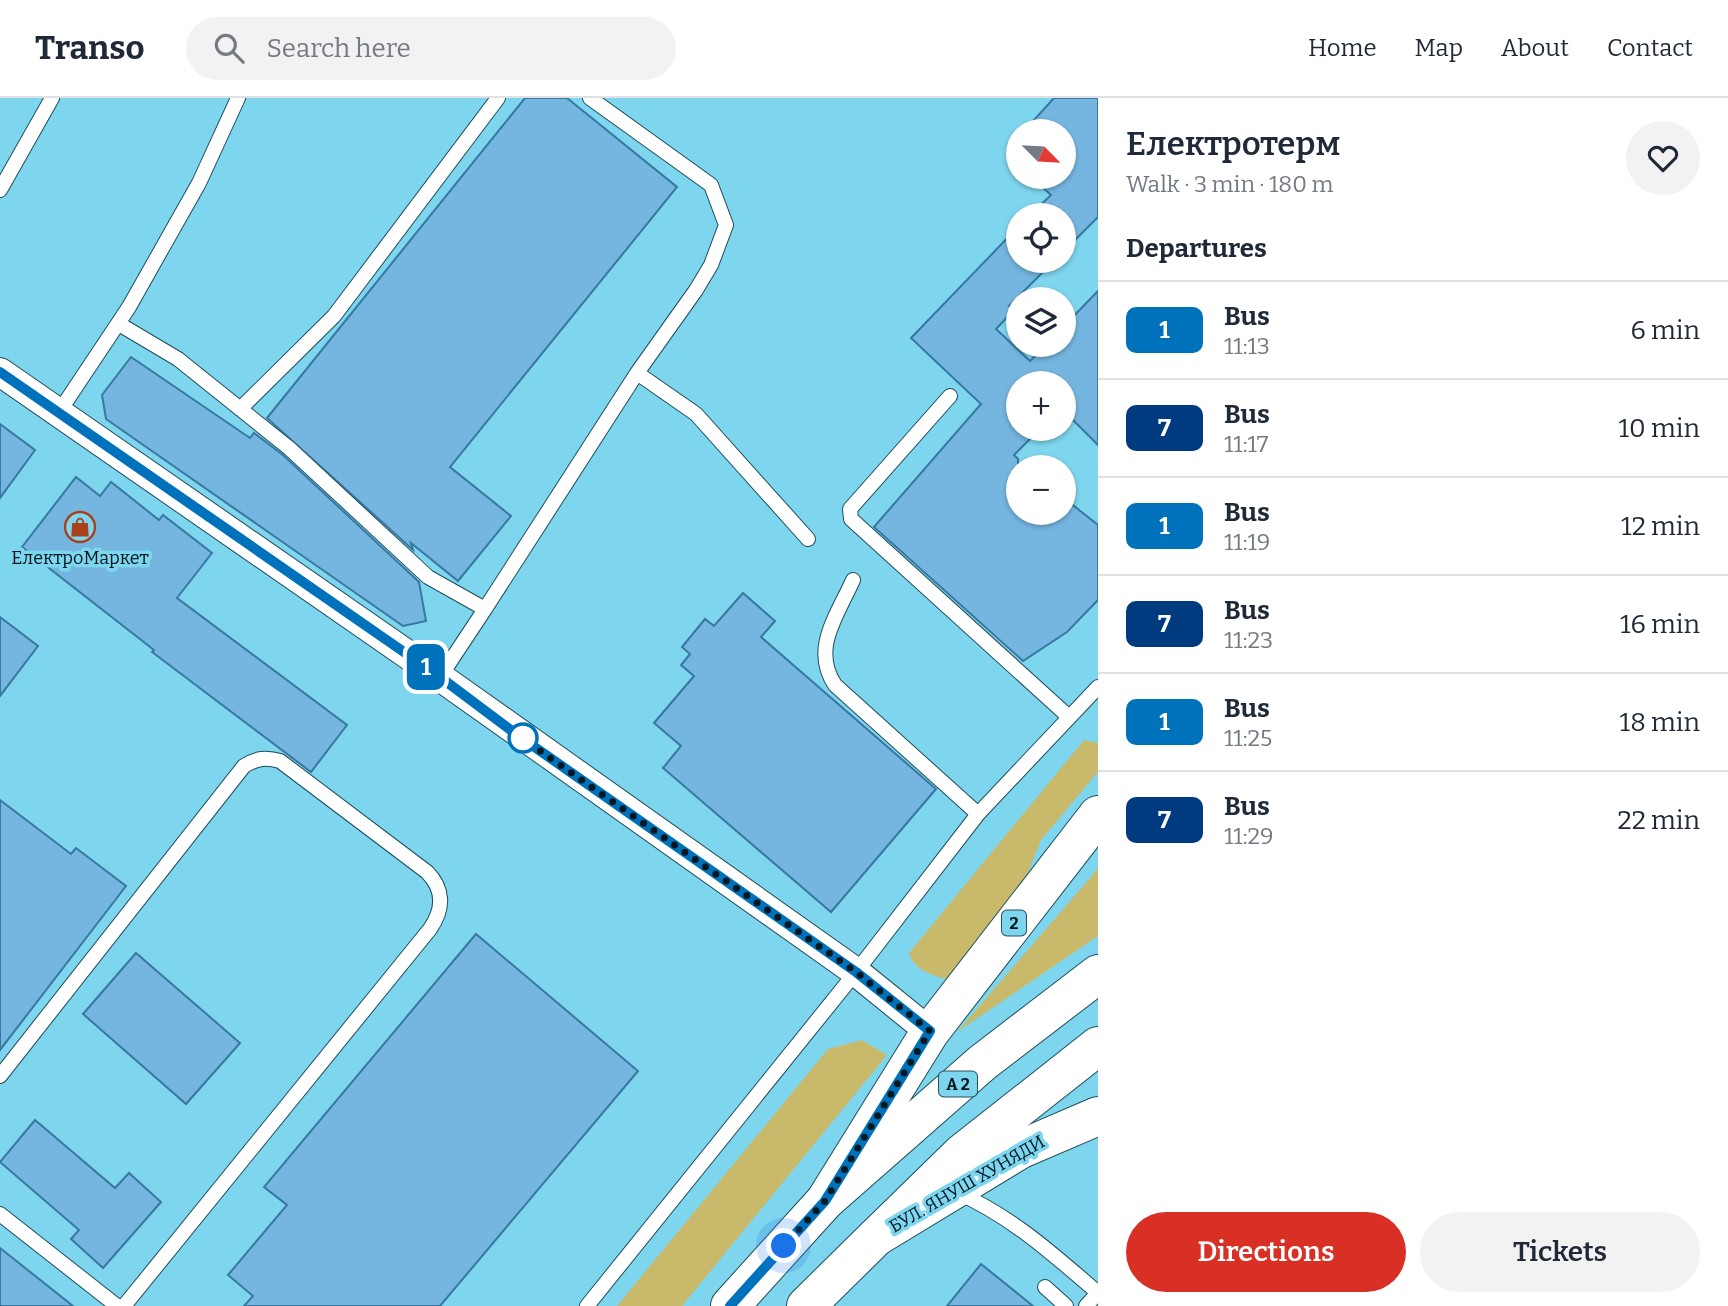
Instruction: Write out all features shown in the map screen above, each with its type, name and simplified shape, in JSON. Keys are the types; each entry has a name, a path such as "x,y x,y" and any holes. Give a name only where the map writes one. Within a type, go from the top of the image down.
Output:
{"main road":[{"name":"2","path":"825,1201 930,1031 1098,815"},
{"name":"A 2","path":"825,1201 982,1063 1098,974"},
{"path":"806,1306 961,1154 1098,1046"},
{"name":"БУЛ. ЯНУШ ХУНЯДИ","path":"876,1237 955,1192 1021,1149 1098,1116"},
{"path":"730,1306 825,1201"}],"street":[{"path":"0,372 440,677 516,734 856,972 930,1031"}],"lane":[{"path":"0,190 52,98"},
{"path":"59,412 119,324 199,183 238,98"},
{"path":"240,409 334,316 498,98"},
{"path":"440,677 637,373 711,265 726,225 711,185 590,98"},
{"path":"119,324 178,359 289,448 428,577 485,609"},
{"path":"637,373 695,414 808,538"},
{"path":"950,396 850,509 851,519 1069,717"},
{"path":"853,580 823,650 824,669 835,685 978,814"},
{"path":"587,1306 856,972 978,814 1098,687"},
{"path":"0,1076 244,766 253,760 270,758 279,761 426,872 438,886 441,908 430,929 124,1306"},
{"path":"955,1192 988,1206 1025,1231 1098,1293 1086,1306"},
{"path":"0,1214 117,1306"},
{"path":"1045,1287 1066,1306"}],"shaded area":[{"path":"1084,740 1098,743 1098,772 1041,840 1025,880 947,979 929,974 911,959 909,953"},
{"path":"1098,868 1098,936 957,1032 1090,878"},
{"path":"862,1040 887,1055 682,1306 617,1306 828,1049"}],"building":[{"path":"525,98 567,98 677,187 450,467 511,516 458,581 411,543 413,550 267,418"},
{"path":"1054,98 1098,98 1098,217 1076,239 1076,203 1043,203 1051,195 1044,189 1076,189 1076,119 1035,119"},
{"path":"1006,239 1006,273 1042,273 1028,287 1006,287 1006,318 996,329 1006,338 1006,357 1026,357 1030,361 1034,357 1076,357 1076,314 1098,291 1098,445 1076,423 1076,371 1006,371 1006,441 1028,441 1014,455 1006,455 1006,525 1076,525 1076,508 1098,525 1098,600 1067,632 1023,661 874,527 981,404 911,338"},
{"path":"131,357 250,438 254,433 283,455 419,582 426,621 403,626 106,419 102,395"},
{"path":"0,424 35,450 0,498"},
{"path":"76,477 100,496 111,482 159,520 163,515 212,553 177,598 347,725 311,772 152,652 154,650 22,547"},
{"path":"743,593 775,621 761,637 936,789 831,912 663,768 681,746 654,723 694,676 681,665 690,654 682,647 705,619 714,626"},
{"path":"0,617 38,646 0,696"},
{"path":"0,800 71,854 76,848 126,886 0,1050"},
{"path":"476,934 638,1071 440,1306 244,1306 253,1296 228,1275 287,1205 264,1187"},
{"path":"136,953 240,1043 186,1104 83,1014"},
{"path":"35,1120 115,1188 129,1173 161,1202 103,1268 71,1239 79,1230 0,1162"},
{"path":"0,1248 73,1306 0,1306"},
{"path":"981,1264 1033,1306 947,1306"}],"bus line":[{"name":"1","path":"0,372 440,677 516,734 856,972 930,1031 825,1201 730,1306"}],"place":[{"name":"ЕлектроМаркет","path":"80,527"}],"route":[{"path":"523,738 516,734 856,972 930,1031 825,1201 784,1246"}]}
